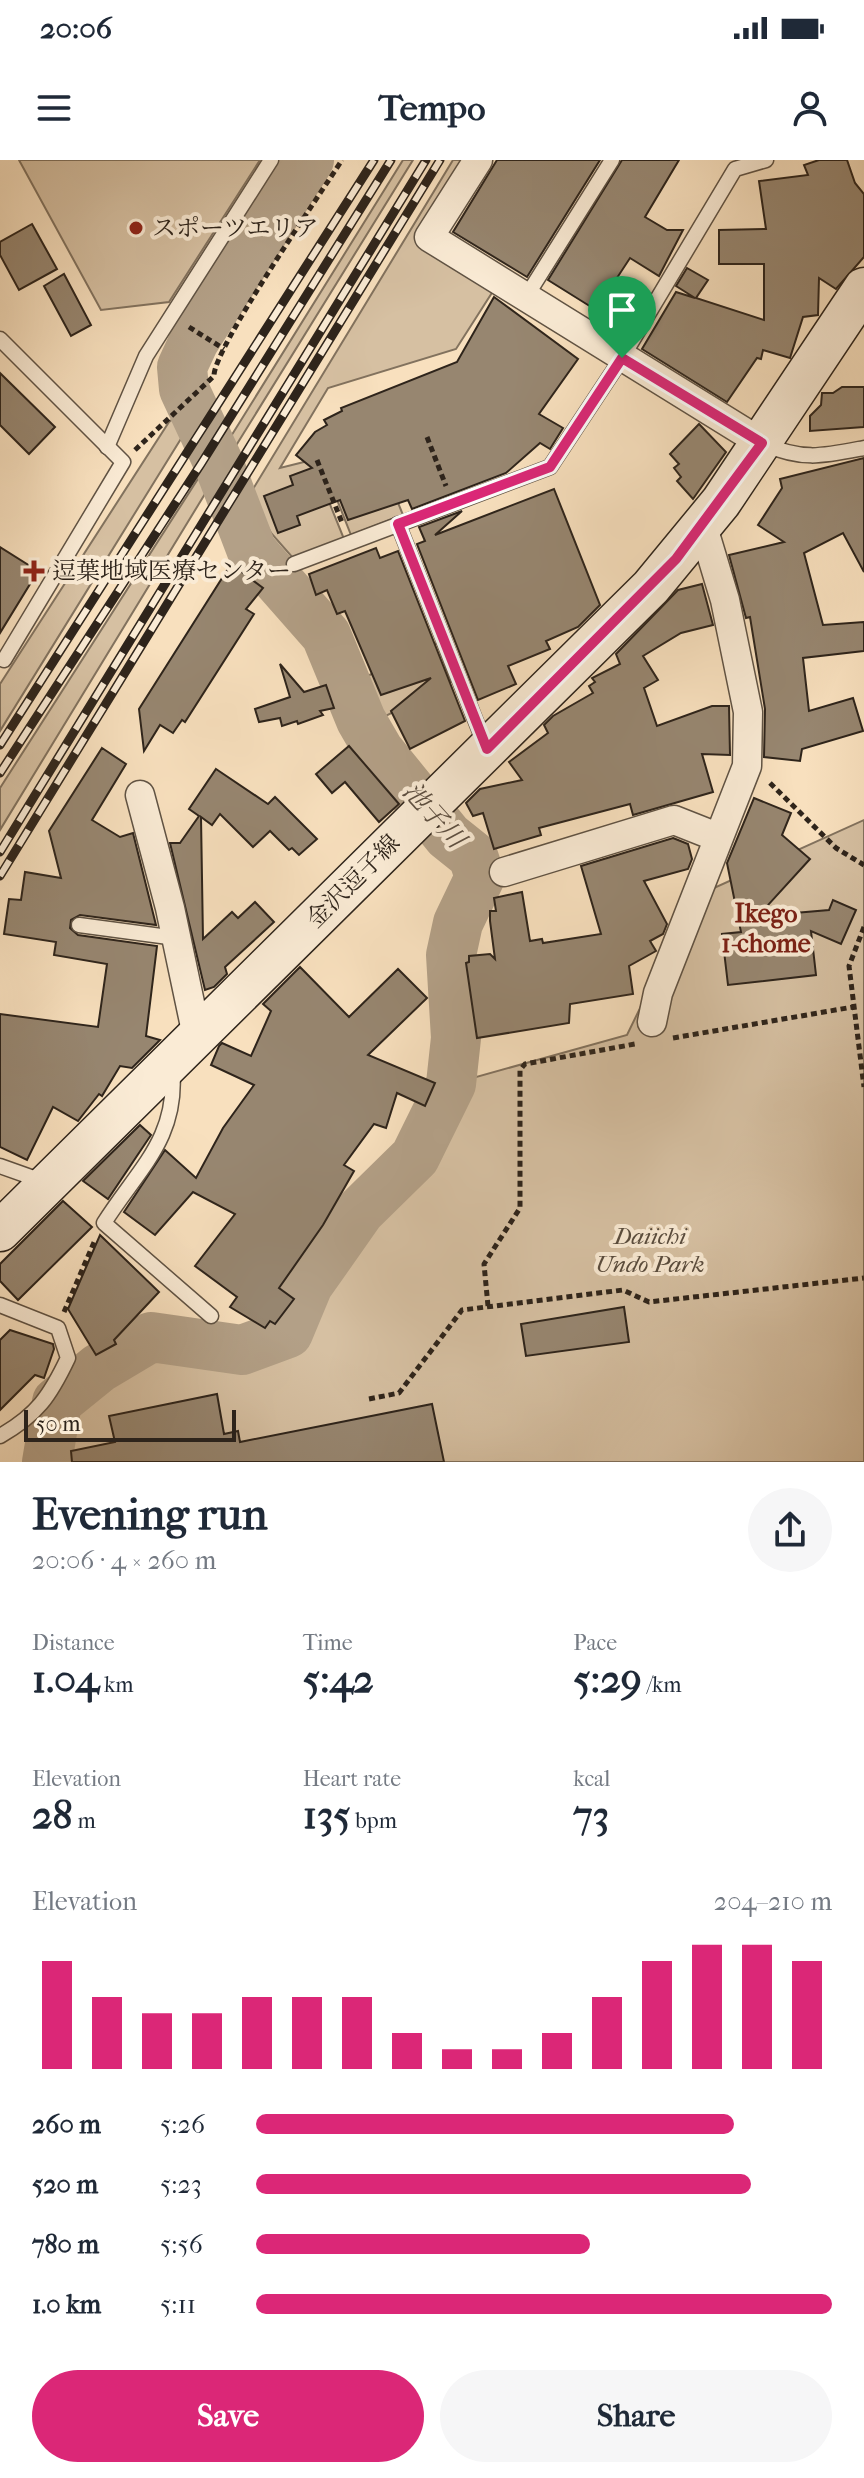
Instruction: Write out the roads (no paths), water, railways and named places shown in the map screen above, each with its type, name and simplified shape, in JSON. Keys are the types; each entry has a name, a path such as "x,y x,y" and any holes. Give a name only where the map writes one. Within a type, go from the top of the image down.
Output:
{"main road":[{"name":"金沢逗子線","path":"0,1231 651,587 703,527 864,288"}],"street":[{"path":"478,160 429,237 762,443"},
{"path":"652,1035 658,993 747,766 748,712 725,600 703,527"},
{"path":"140,795 176,938 184,1048"},
{"path":"504,872 674,820 717,837"}],"lane":[{"path":"107,447 146,356 271,160"},
{"path":"526,297 612,160"},
{"path":"294,564 550,467 622,358 735,169 766,160"},
{"path":"0,339 123,462 4,660"},
{"path":"762,443 792,456 821,457 864,448"},
{"path":"398,524 487,749"},
{"path":"79,925 176,938"},
{"path":"184,1048 164,1136 104,1223 211,1316"},
{"path":"0,1166 48,1183"},
{"path":"0,1305 58,1328 68,1358 57,1381 29,1419 0,1436"}],"waterway":[{"name":"池子川","path":"47,1462 57,1402 99,1368 151,1337 242,1350 288,1333 308,1285 360,1211 415,1157 451,1084 456,1038 451,955 458,923 480,877 473,856 448,836 379,751 361,720 326,635 252,551 218,462 184,389 182,367 194,341 309,160"}],"railway":[{"path":"0,745 374,160"},
{"path":"0,773 201,464 391,160"},
{"path":"0,852 426,160"},
{"path":"0,876 440,160"}],"place":[{"name":"スポーツエリア","path":"136,228"},
{"name":"逗葉地域医療センター","path":"34,571"}],"district":[{"name":"Ikego 1-chome","path":"766,928"}],"park label":[{"name":"Daiichi Undo Park","path":"650,1250"}]}
